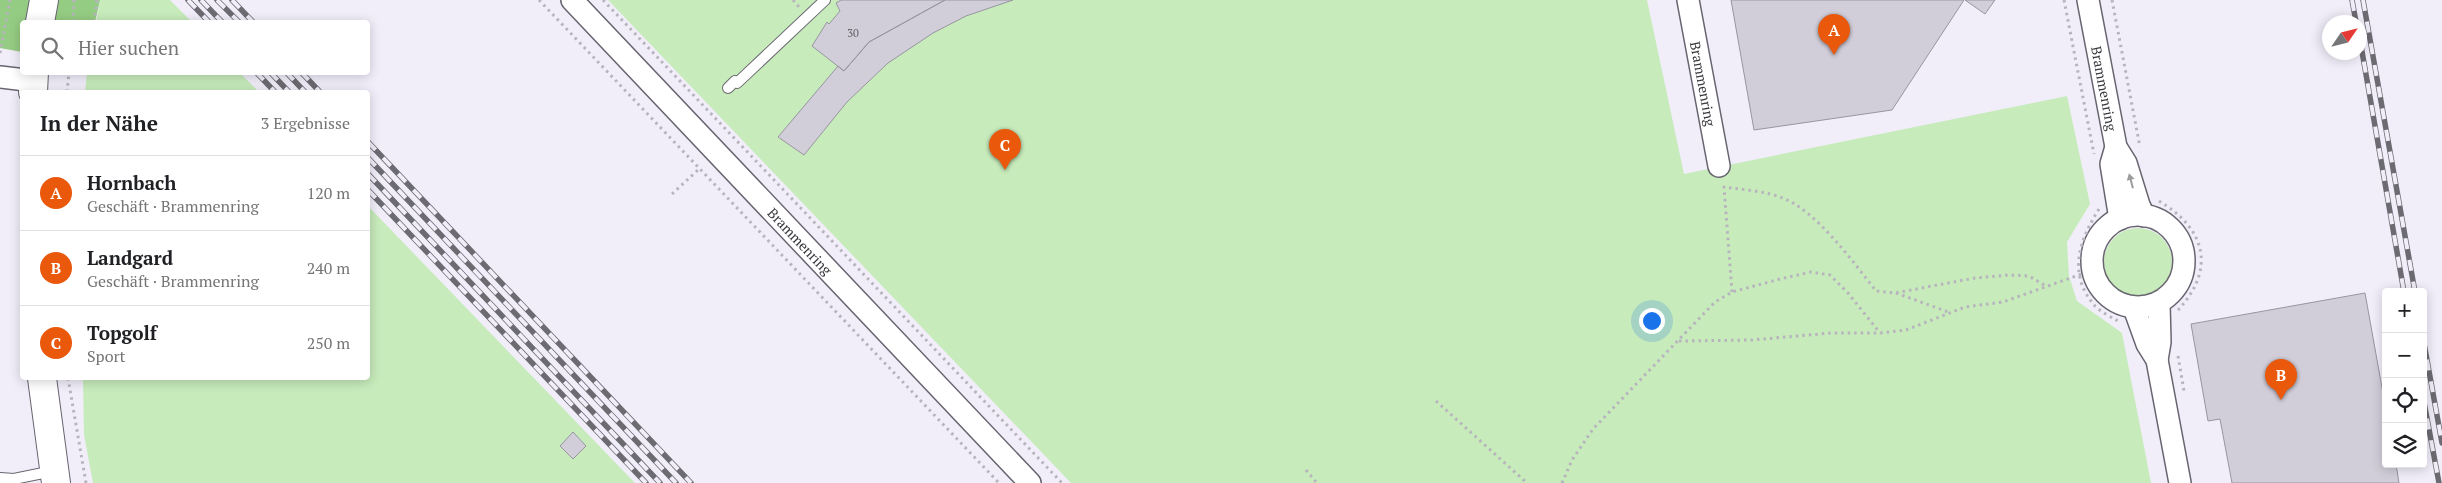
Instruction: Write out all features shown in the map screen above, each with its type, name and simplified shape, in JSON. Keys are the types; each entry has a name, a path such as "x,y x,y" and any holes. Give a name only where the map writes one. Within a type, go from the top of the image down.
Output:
{"main road":[{"path":"40,20 44,0"},
{"path":"42,380 55,477"}],"street":[{"name":"Brammenring","path":"572,0 1030,483"},
{"name":"Brammenring","path":"1688,0 1719,166"},
{"name":"Brammenring","path":"2088,0 2116,147 2126,163 2136,198 2144,216"},
{"path":"0,77 34,82"},
{"name":"Brammenring","path":"2116,147 2111,164 2120,219"},
{"path":"2157,360 2120,304 2107,296 2086,271 2097,239 2107,227 2120,219 2132,216 2144,216 2159,220 2171,228 2180,240 2185,255 2184,270 2168,308 2157,360 2180,483"},
{"path":"2129,317 2168,308"}],"lane":[{"path":"728,88 735,81 737,83 825,0"},
{"path":"0,478 55,477"}],"path":[{"path":"0,53 10,0"},
{"path":"73,20 74,0"},
{"path":"94,20 97,0"},
{"path":"539,0 998,483"},
{"path":"603,0 1062,483"},
{"path":"2064,0 2095,162"},
{"path":"2112,0 2140,150"},
{"path":"67,90 69,75"},
{"path":"672,194 699,169"},
{"path":"1732,292 1724,187 1784,198 1806,211 1848,256 1876,291 1895,293 1950,313"},
{"path":"2152,194 2158,201 2186,221 2195,234 2200,252 2200,280 2190,298 2168,308"},
{"path":"2101,206 2082,240 2086,271 2083,287 2096,307 2129,317"},
{"path":"1678,341 1752,340 1831,332 1880,333 1906,330 1965,307 2003,302 2086,271"},
{"path":"1562,483 1572,460 1593,429 1715,302 1732,292 1811,272 1830,275 1848,293 1880,333"},
{"path":"1895,293 1975,278 2009,275 2028,276 2046,286"},
{"path":"2177,350 2186,398"},
{"path":"68,380 86,483"},
{"path":"1436,401 1527,483"},
{"path":"1306,470 1317,483"}],"green space":[{"path":"0,0 100,0 95,20 20,20 20,52 0,48"},
{"path":"100,0 170,0 190,20 96,20"},
{"path":"608,0 1647,0 1684,174 2067,96 2090,204 2067,242 2069,276 2077,301 2122,333 2151,483 1071,483"},
{"path":"87,75 242,75 257,90 85,90"},
{"path":"370,208 635,483 93,483 84,435 83,380 370,380"},
{"path":"2138,228 2151,231 2162,238 2169,249 2172,262 2169,275 2162,286 2151,293 2138,296 2125,293 2114,286 2107,275 2104,262 2107,249 2114,238 2125,231"}],"building":[{"path":"841,0 945,0 869,42 844,71 812,46 827,22 829,24 840,11 836,3"},
{"path":"945,0 1013,0 966,16 933,33 888,63 847,102 804,155 778,137 838,66 844,71 869,42"},
{"path":"1731,0 1964,0 1892,110 1754,130"},
{"path":"1965,0 1995,0 1985,14"},
{"path":"2365,293 2382,388 2382,468 2397,468 2399,483 2232,483 2220,419 2208,421 2191,324"},
{"path":"573,432 586,446 573,459 560,446"}],"railway":[{"path":"188,0 207,20"},
{"path":"201,0 220,20"},
{"path":"217,0 237,20"},
{"path":"232,0 251,20"},
{"path":"2352,0 2355,15"},
{"path":"2363,0 2414,288"},
{"path":"2363,60 2403,288"},
{"path":"259,75 273,90"},
{"path":"273,75 287,90"},
{"path":"289,75 303,90"},
{"path":"304,75 318,90"},
{"path":"370,144 691,483"},
{"path":"370,160 676,483"},
{"path":"370,176 660,483"},
{"path":"370,192 646,483"},
{"path":"2427,360 2442,443"},
{"path":"2427,418 2439,483"}],"place":[{"name":"Hornbach","path":"1834,55"},
{"name":"Topgolf","path":"1005,170"},
{"name":"Landgard","path":"2281,400"}]}
